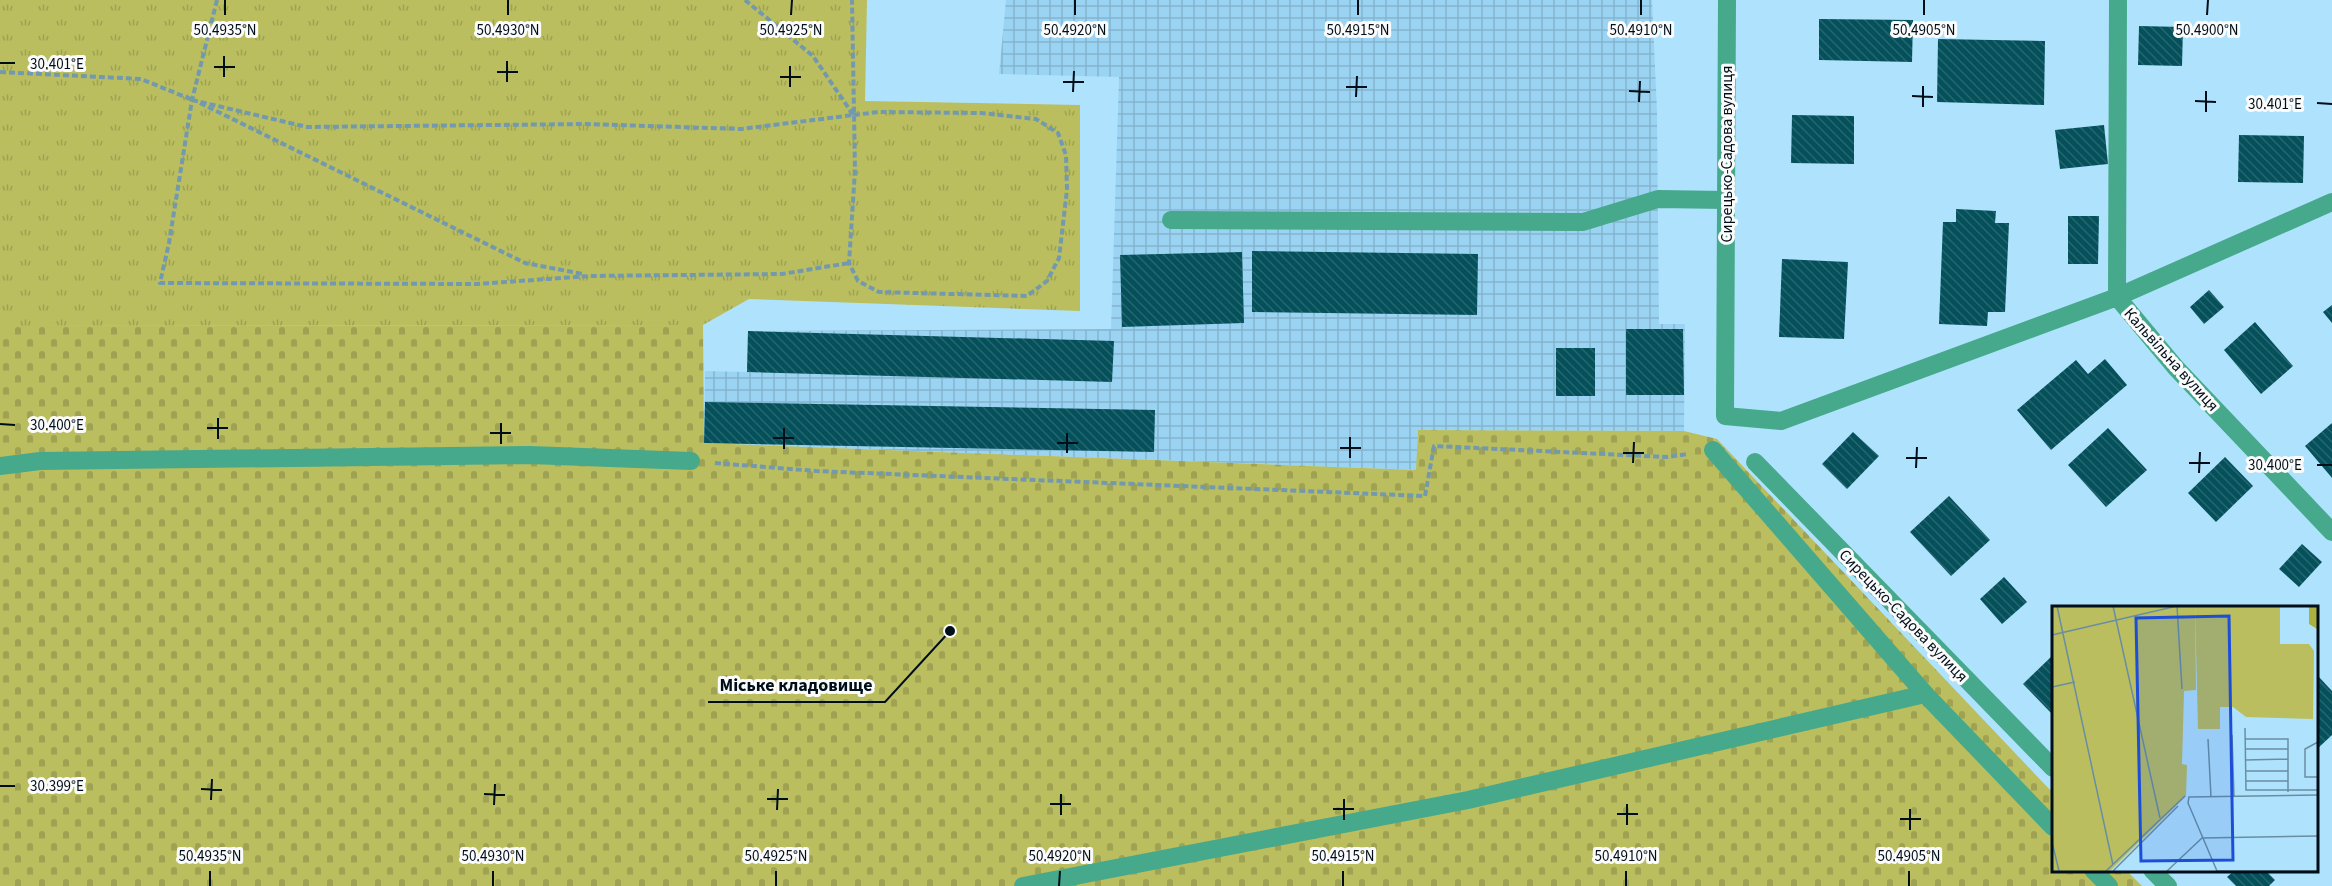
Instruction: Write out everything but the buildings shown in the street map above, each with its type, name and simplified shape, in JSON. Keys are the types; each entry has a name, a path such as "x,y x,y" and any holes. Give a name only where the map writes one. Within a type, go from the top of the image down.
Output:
{"street":[{"name":"Сирецько-Садова вулиця","path":"1726,0 1725,416 1781,421 2117,297"},
{"name":"Кальвільна вулиця","path":"2118,0 2117,297 2176,368 2332,532"},
{"path":"1171,220 1583,222 1658,199 1726,200"},
{"path":"2117,297 2332,202"},
{"path":"1713,450 1925,694 2052,826"},
{"path":"0,466 40,461 530,455 691,461"},
{"name":"Сирецько-Садова вулиця","path":"1755,462 2052,767"},
{"path":"1023,886 1468,800 1925,694"},
{"path":"2094,871 2109,886"},
{"path":"2153,871 2168,886"}],"path":[{"path":"217,0 192,100 160,283 477,284 590,276 782,274 849,262"},
{"path":"745,0 813,56 854,117"},
{"path":"192,100 307,127 586,124 741,129 854,117 890,112 981,113 1036,119 1058,133 1066,155 1067,190 1059,258 1047,281 1027,296 879,292 858,281 849,262 855,171 854,117 852,0"},
{"path":"0,72 141,78 192,100 525,263 590,276"},
{"path":"691,461 816,471 1425,496 1434,446 1667,457 1713,450"}],"shaded area":[{"path":"1006,0 1652,0 1657,111 1659,324 1685,324 1684,431 1418,430 1417,470 704,443 705,371 747,372 748,331 1111,329 1119,77 999,74"}],"green space":[{"path":"0,0 867,0 865,101 1080,105 1080,311 749,299 703,325 0,326"},
{"path":"703,325 704,443 1416,470 1418,430 1684,431 1717,439 2052,792 2052,871 2127,871 2142,886 0,886 0,326"}],"place":[{"name":"Міське кладовище","path":"950,631"}]}
